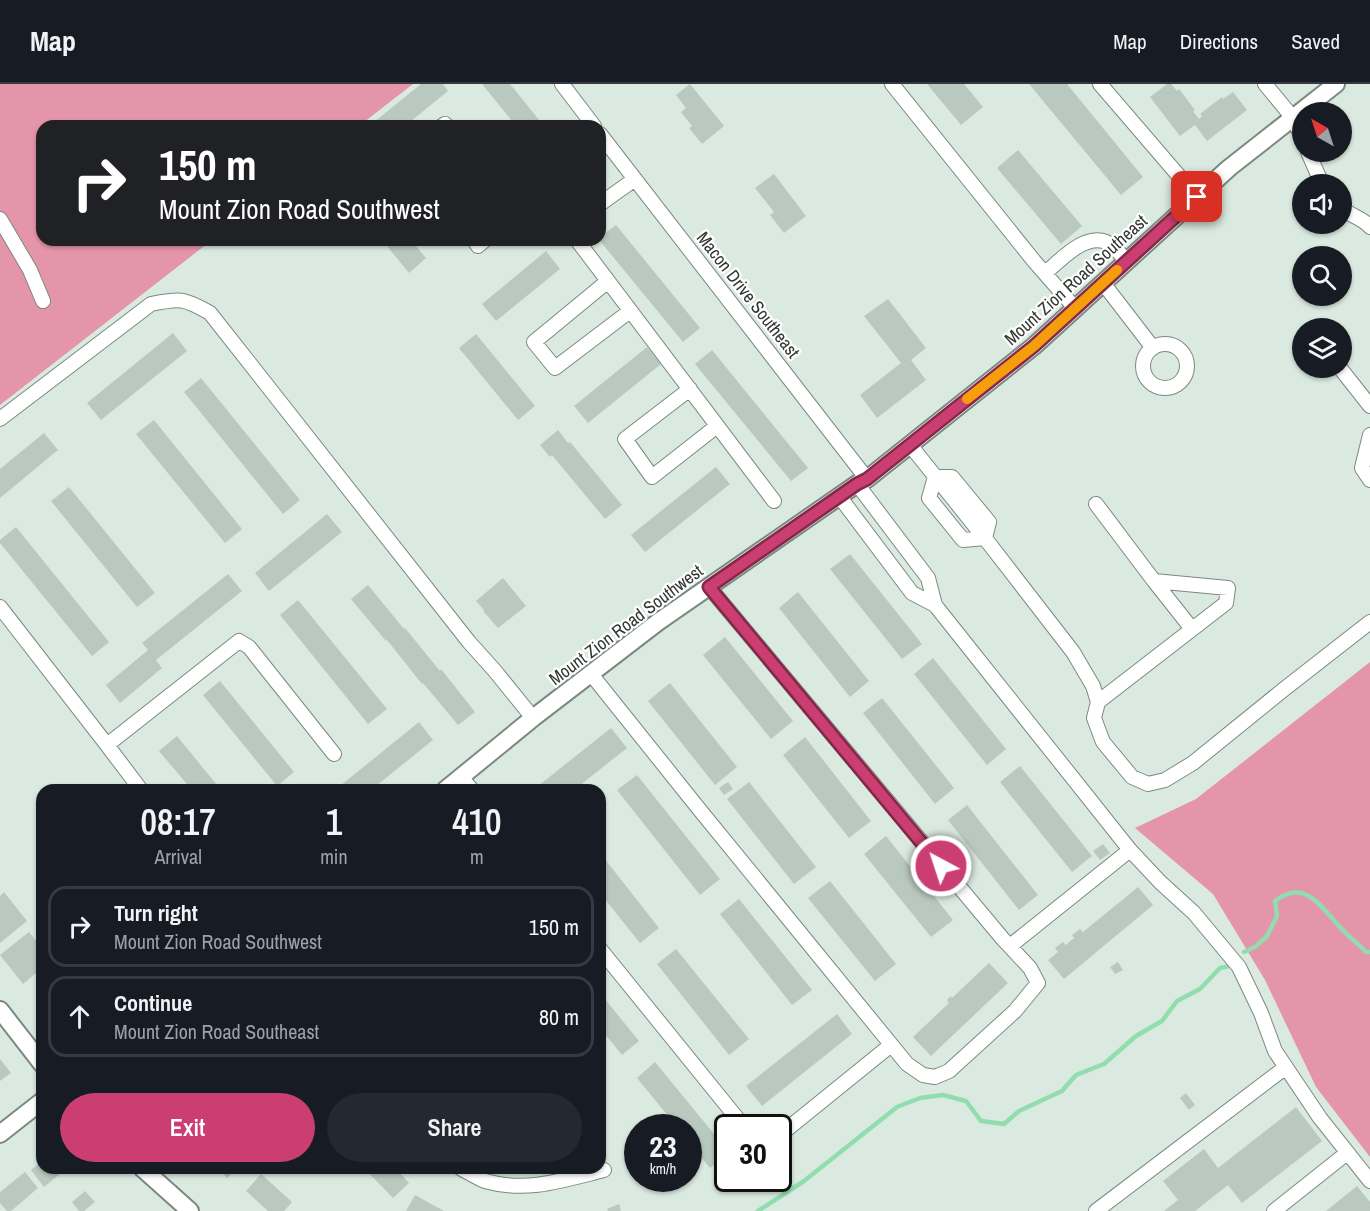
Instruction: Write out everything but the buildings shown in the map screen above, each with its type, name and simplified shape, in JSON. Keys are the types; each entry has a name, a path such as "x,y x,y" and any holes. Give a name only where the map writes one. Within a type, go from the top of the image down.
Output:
{"street":[{"path":"562,84 589,120"},
{"path":"892,84 1075,308"},
{"path":"1100,84 1197,197"},
{"path":"1265,84 1292,117"},
{"name":"Mount Zion Road Southeast","path":"1313,102 1336,84"},
{"name":"Mount Zion Road Southeast","path":"862,482 1034,346 1228,168 1292,119"},
{"name":"Macon Drive Southeast","path":"606,142 862,482 928,578 935,605"},
{"path":"606,200 635,179"},
{"path":"1352,215 1368,224"},
{"path":"0,219 30,270 43,301"},
{"path":"1045,273 1077,246 1095,240 1107,243 1127,261"},
{"path":"582,246 774,501"},
{"path":"608,281 534,342 555,368 630,311"},
{"path":"1103,283 1153,348"},
{"path":"0,419 151,304 172,300 190,301 210,313 462,633 533,718"},
{"path":"1348,378 1370,406"},
{"path":"690,389 625,439 652,477 717,426"},
{"path":"1370,435 1362,468 1370,480"},
{"path":"910,445 935,477"},
{"path":"935,477 952,477 967,506 989,522 985,538"},
{"path":"935,477 929,498 948,522 963,540 985,538"},
{"name":"Mount Zion Road Southwest","path":"467,784 533,718 658,622 862,482"},
{"path":"839,496 912,593 935,605 1130,850 1194,913 1239,967 1261,1013 1275,1051 1320,1118 1370,1181"},
{"path":"1096,504 1192,629"},
{"path":"948,522 967,506"},
{"path":"985,538 1073,652 1093,686 1098,702 1094,718 1102,742 1132,777 1148,784 1165,780 1193,764 1370,621"},
{"path":"1098,702 1226,603 1228,588 1154,581"},
{"path":"591,674 907,1064 923,1075 935,1077 949,1071 1015,1011 1038,983 1030,968 1002,938 709,587"},
{"path":"0,608 136,784"},
{"path":"107,745 239,641 249,647 334,754"},
{"path":"1010,946 1130,850"},
{"path":"606,956 734,1114"},
{"path":"0,1010 36,1056"},
{"path":"792,1125 891,1045"},
{"path":"1096,1211 1286,1067"},
{"path":"0,1134 36,1106"},
{"path":"1274,1211 1347,1153"},
{"path":"149,1174 190,1211"},
{"path":"472,1174 484,1180 519,1186 550,1184 589,1174"}],"shaded area":[{"path":"0,84 413,84 367,120 36,120 36,246 204,246 0,405"},
{"path":"1370,662 1370,1157 1316,1087 1265,980 1213,894 1135,828 1196,799"}],"waterway":[{"path":"1244,952 1255,947 1267,936 1277,916 1275,901 1295,892 1311,897 1366,952 1370,952"},
{"path":"758,1211 804,1181 897,1107 920,1098 943,1095 966,1101 981,1121 1004,1124 1019,1111 1062,1091 1076,1075 1104,1064 1136,1036 1162,1021 1177,1001 1200,989 1220,968 1229,966"}],"slow traffic":[{"path":"967,399 1034,346 1117,270"}],"route":[{"path":"941,866 709,587 867,479 1034,346 1197,197"}]}
